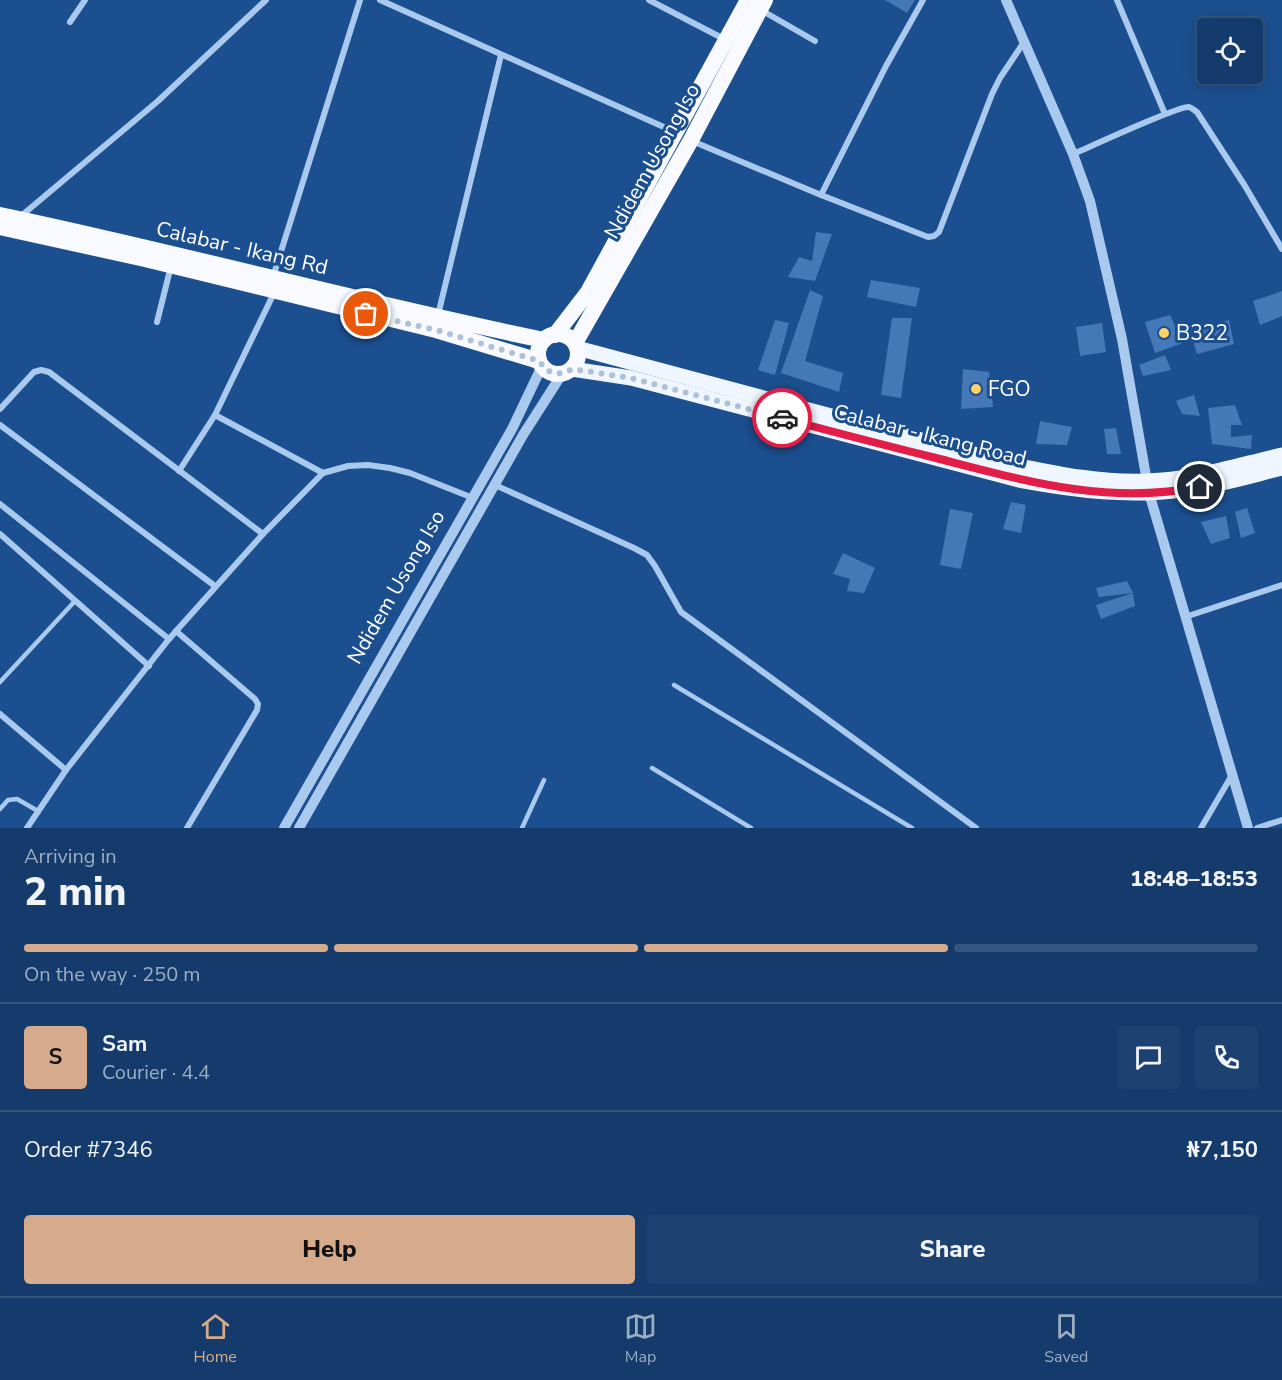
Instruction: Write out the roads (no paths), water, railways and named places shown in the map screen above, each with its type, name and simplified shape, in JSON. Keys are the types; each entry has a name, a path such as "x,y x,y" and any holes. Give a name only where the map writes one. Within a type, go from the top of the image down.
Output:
{"highway":[{"name":"Ndidem Usong Iso","path":"576,345 683,136 726,40 758,3"},
{"name":"Ndidem Usong Iso","path":"550,337 588,292 683,136 758,3"},
{"name":"Calabar - Ikang Rd","path":"0,214 273,285 436,330 541,363"},
{"name":"Calabar - Ikang Rd","path":"0,227 171,266 437,318 550,337"},
{"path":"566,336 576,345 578,359 567,371 551,373 541,363 539,350 550,337 566,336"}],"main road":[{"name":"Calabar - Ikang Road","path":"576,345 1015,465 1084,478 1184,490 1282,468"},
{"name":"Calabar - Ikang Road","path":"567,371 631,378 1023,481 1084,491 1148,487 1282,454"}],"street":[{"path":"70,22 85,0"},
{"path":"18,218 158,101 266,0"},
{"path":"178,471 215,414 273,285 360,0"},
{"path":"380,0 683,136 821,195 928,237 937,235 992,94 1024,42"},
{"path":"649,0 726,40"},
{"path":"821,195 886,66 923,0"},
{"path":"1006,0 1073,154 1090,201 1122,339 1148,487 1248,828"},
{"path":"1117,0 1166,114"},
{"path":"758,3 815,41"},
{"path":"437,318 501,55"},
{"path":"1073,154 1187,107 1197,112 1282,249"},
{"path":"157,322 171,266"},
{"name":"Ndidem Usong Iso","path":"284,828 512,429 541,363"},
{"path":"0,409 34,372 41,370 49,372 263,534"},
{"name":"Ndidem Usong Iso","path":"299,828 495,485 567,371"},
{"path":"215,414 323,473"},
{"path":"0,425 215,586"},
{"path":"27,828 66,770 169,639 263,534 323,473 348,466 368,465 390,468 411,473 473,498"},
{"path":"495,485 647,555 681,612 976,828"},
{"path":"0,504 169,639"},
{"path":"0,534 149,666"},
{"path":"1185,616 1282,585"},
{"path":"176,631 258,704 257,710 187,828"},
{"path":"0,714 66,770"},
{"path":"1201,828 1232,775"},
{"path":"1257,828 1282,820"}],"lane":[{"path":"0,682 75,601"},
{"path":"674,685 912,828"},
{"path":"652,768 751,828"},
{"path":"522,828 544,780"},
{"path":"0,809 8,800 17,799 38,811"}],"place":[{"name":"B322","path":"1164,333"},
{"name":"FGO","path":"976,389"}]}
